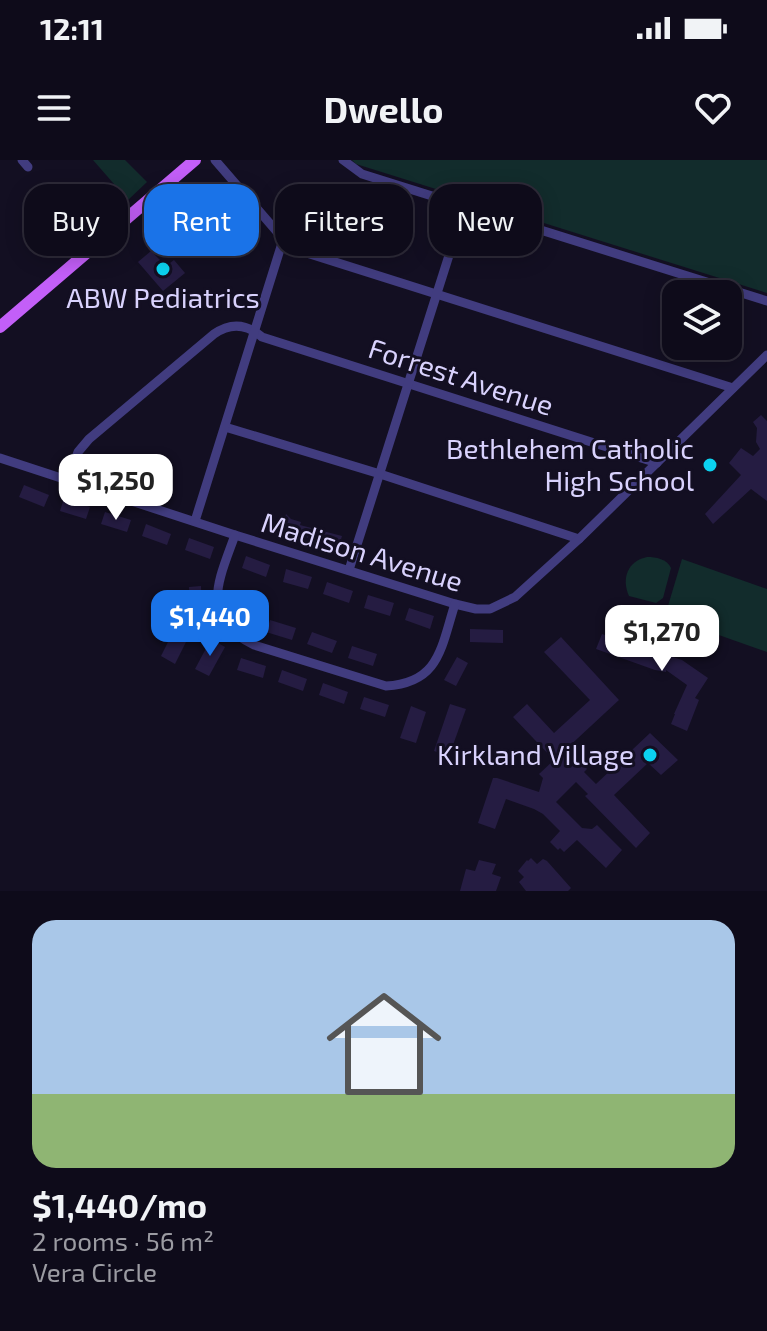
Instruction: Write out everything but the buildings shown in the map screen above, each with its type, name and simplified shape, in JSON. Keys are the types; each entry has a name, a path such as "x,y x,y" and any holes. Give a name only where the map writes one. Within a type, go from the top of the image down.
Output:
{"main road":[{"path":"0,327 195,160"}],"street":[{"path":"215,160 275,231"},
{"path":"343,160 362,174 429,194"},
{"path":"542,229 767,301"},
{"path":"195,521 278,256"},
{"path":"316,256 733,388"},
{"path":"349,570 449,256"},
{"path":"68,480 78,452 89,439 214,334 228,326 254,330"},
{"name":"Forrest Avenue","path":"254,330 262,337 657,463"},
{"name":"Madison Avenue","path":"0,458 455,604 490,609 515,597 579,539 767,355"},
{"path":"225,427 579,539"},
{"path":"235,535 217,587 216,598 224,620 241,639 298,659 386,686 414,681 429,670 437,658 455,604"}],"green space":[{"path":"93,160 125,160 147,182 128,200 128,184 114,184"},
{"path":"352,160 767,160 767,293 742,285 742,280 726,280 542,222 542,184 429,184 429,187 356,164"},
{"path":"647,557 664,561 671,568 663,598 656,603 629,596 627,589 626,577 631,566"},
{"path":"682,559 767,589 767,652 665,616"}],"place":[{"name":"ABW Pediatrics","path":"163,269"},
{"name":"Bethlehem Catholic High School","path":"710,465"},
{"name":"Kirkland Village","path":"650,755"}]}
